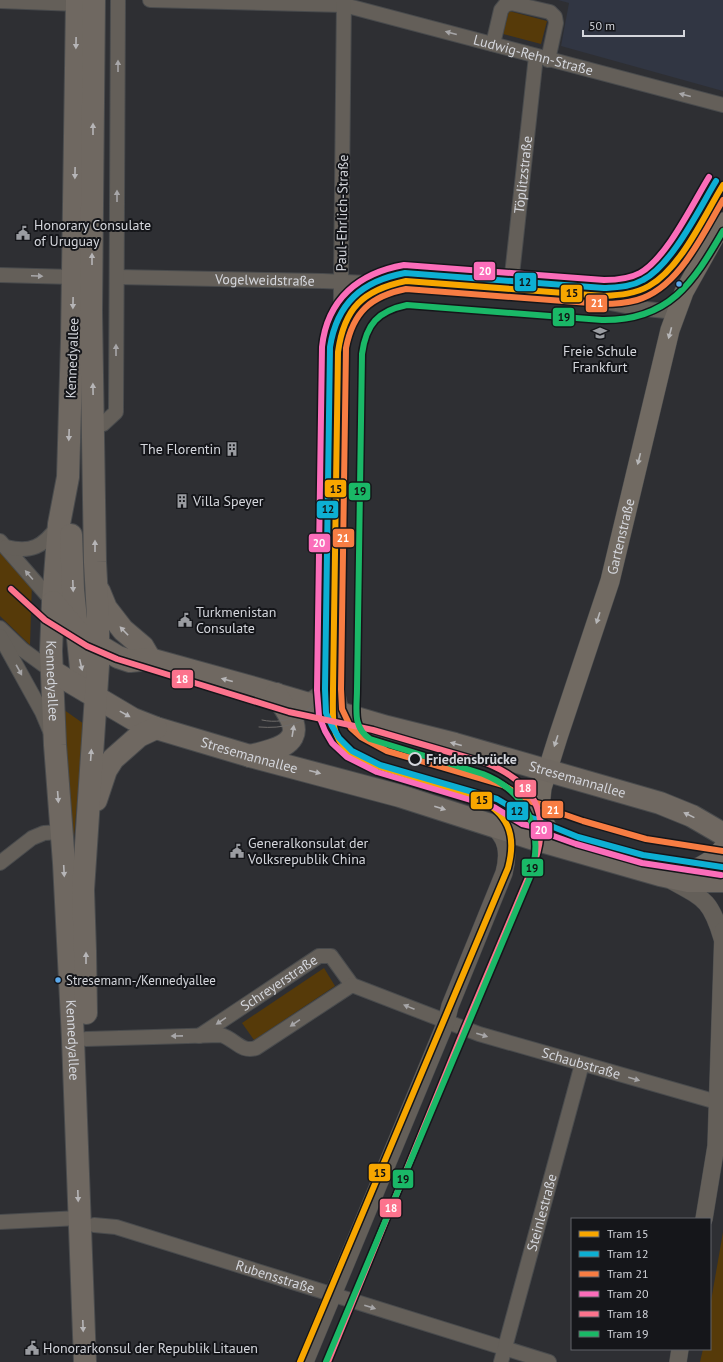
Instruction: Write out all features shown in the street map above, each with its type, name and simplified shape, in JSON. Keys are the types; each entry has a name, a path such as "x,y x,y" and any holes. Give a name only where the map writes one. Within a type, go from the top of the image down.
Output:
{"main road":[{"name":"Kennedyallee","path":"83,1 73,277 68,477 60,524 53,602 51,651 55,745 64,863 73,1039 86,1222 99,1362"},
{"name":"Kennedyallee","path":"83,1 98,645 96,698 86,822 83,890 86,951 86,1222 84,1362"},
{"name":"Gartenstraße","path":"565,848 546,827 541,812 540,801 547,770 610,581 670,330 684,292 723,222"},
{"path":"68,477 76,630 81,668 96,698"},
{"path":"96,585 106,608 123,630 143,647 150,659"},
{"name":"Stresemannallee","path":"53,602 76,630 118,658 130,661 150,659 387,727 455,744 547,770 674,808 723,834"},
{"name":"Stresemannallee","path":"52,671 133,719 156,728 250,756 342,779 565,848 664,876 688,881 723,881"},
{"path":"250,756 284,745 290,740 294,733 291,718 276,694"},
{"path":"86,822 106,770 113,759 139,736 156,728"},
{"path":"664,876 685,872 705,864 714,859 723,848"}],"street":[{"path":"94,428 103,424 116,412 118,0"},
{"name":"Ludwig-Rehn-Straße","path":"150,0 344,2 542,58 723,105"},
{"path":"0,1 83,1"},
{"name":"Paul-Ehrlich-Straße","path":"344,2 340,503 336,666 338,696 340,705 345,714"},
{"name":"Töplitzstraße","path":"493,44 501,10 505,5 511,3 550,12 555,17 556,22 542,58 510,293"},
{"path":"0,275 73,277"},
{"name":"Vogelweidstraße","path":"117,277 390,284 584,298 636,308 676,312"},
{"name":"Stresemannallee","path":"3,544 22,550 39,546 48,540 60,524"},
{"name":"Stresemannallee","path":"3,544 53,602"},
{"name":"Stresemannallee","path":"0,628 23,650 52,671"},
{"path":"0,636 42,712 55,745"},
{"name":"Paul-Ehrlich-Straße","path":"306,703 328,687 336,666"},
{"path":"305,1362 446,1022 450,1006 504,873 507,862 507,848 502,835 495,828 484,822"},
{"path":"0,863 32,838 44,832 61,832"},
{"name":"Stresemannallee","path":"664,876 696,894 709,906 723,934"},
{"path":"704,1218 716,1146 723,934"},
{"name":"Schreyerstraße","path":"199,1036 319,956 331,956 352,985"},
{"path":"86,1039 221,1035 227,1037 247,1050 256,1048 352,985 446,1022"},
{"name":"Schaubstraße","path":"446,1022 479,1034 717,1102"},
{"name":"Steinlestraße","path":"501,1362 582,1064"},
{"name":"Rubensstraße","path":"0,1222 86,1222 116,1226 549,1362"},
{"path":"678,1362 680,1350"}],"shaded area":[{"path":"558,0 723,0 723,91 561,46 569,3"},
{"path":"509,11 547,21 541,44 503,34"},
{"path":"0,546 32,582 30,645 0,616"},
{"path":"60,707 84,724 73,848"},
{"path":"324,968 335,986 254,1040 242,1023"},
{"path":"723,1232 723,1362 700,1362 703,1350 711,1350 711,1301"}],"tram line":[{"name":"20","path":"709,177 679,229 660,255 650,266 632,277 604,280 404,265 373,274 348,291 338,302 325,330 322,347 317,690 319,716 332,743 347,757 377,772 494,807 522,824 535,827 548,834 576,844 642,863 721,875"},
{"name":"12","path":"716,181 693,221 664,262 654,273 634,284 604,288 405,273 376,282 364,288 345,306 333,332 330,347 325,689 326,713 339,738 352,751 380,765 497,799 526,816 578,837 643,855 722,867"},
{"name":"15","path":"300,1362 508,868 511,856 510,835 507,826 503,818 487,803 476,797 360,761 343,746 335,730 333,721 333,701 338,352 345,324 358,303 367,296 378,290 406,281 604,296 622,295 638,291 661,278 671,267 700,226 723,185"},
{"name":"21","path":"723,200 698,244 677,272 652,294 637,300 603,304 406,289 394,292 373,301 359,315 349,335 346,348 341,689 342,709 351,728 361,737 387,751 503,785 532,802 544,805 557,812 583,821 646,839 723,851"},
{"name":"19","path":"326,1362 530,877 534,861 535,845 534,830 522,803 499,782 483,774 370,739 360,729 358,723 356,710 362,354 367,335 370,327 381,315 388,311 407,305 602,320 625,319 645,314 662,306 689,282 701,267 723,231"},
{"name":"18","path":"11,589 45,620 87,646 117,659 289,712 373,730 486,763 516,779 526,789 534,801 539,813 541,828 535,861 464,1029 328,1362"},
{"path":"262,720 281,721 291,719 308,710 321,696 328,683 332,670 334,653"},
{"path":"259,727 276,727 292,724 305,719 317,711 326,701 333,688 338,673 340,655"}],"place":[{"name":"Honorary Consulate of Uruguay","path":"23,233"},
{"name":"Freie Schule Frankfurt","path":"600,333"},
{"name":"The Florentin","path":"232,449"},
{"name":"Villa Speyer","path":"182,501"},
{"name":"Turkmenistan Consulate","path":"185,620"},
{"name":"Friedensbrücke","path":"415,759"},
{"name":"Generalkonsulat der Volksrepublik China","path":"237,851"},
{"name":"Stresemann-/Kennedyallee","path":"58,980"},
{"name":"Honorarkonsul der Republik Litauen","path":"32,1348"}]}
